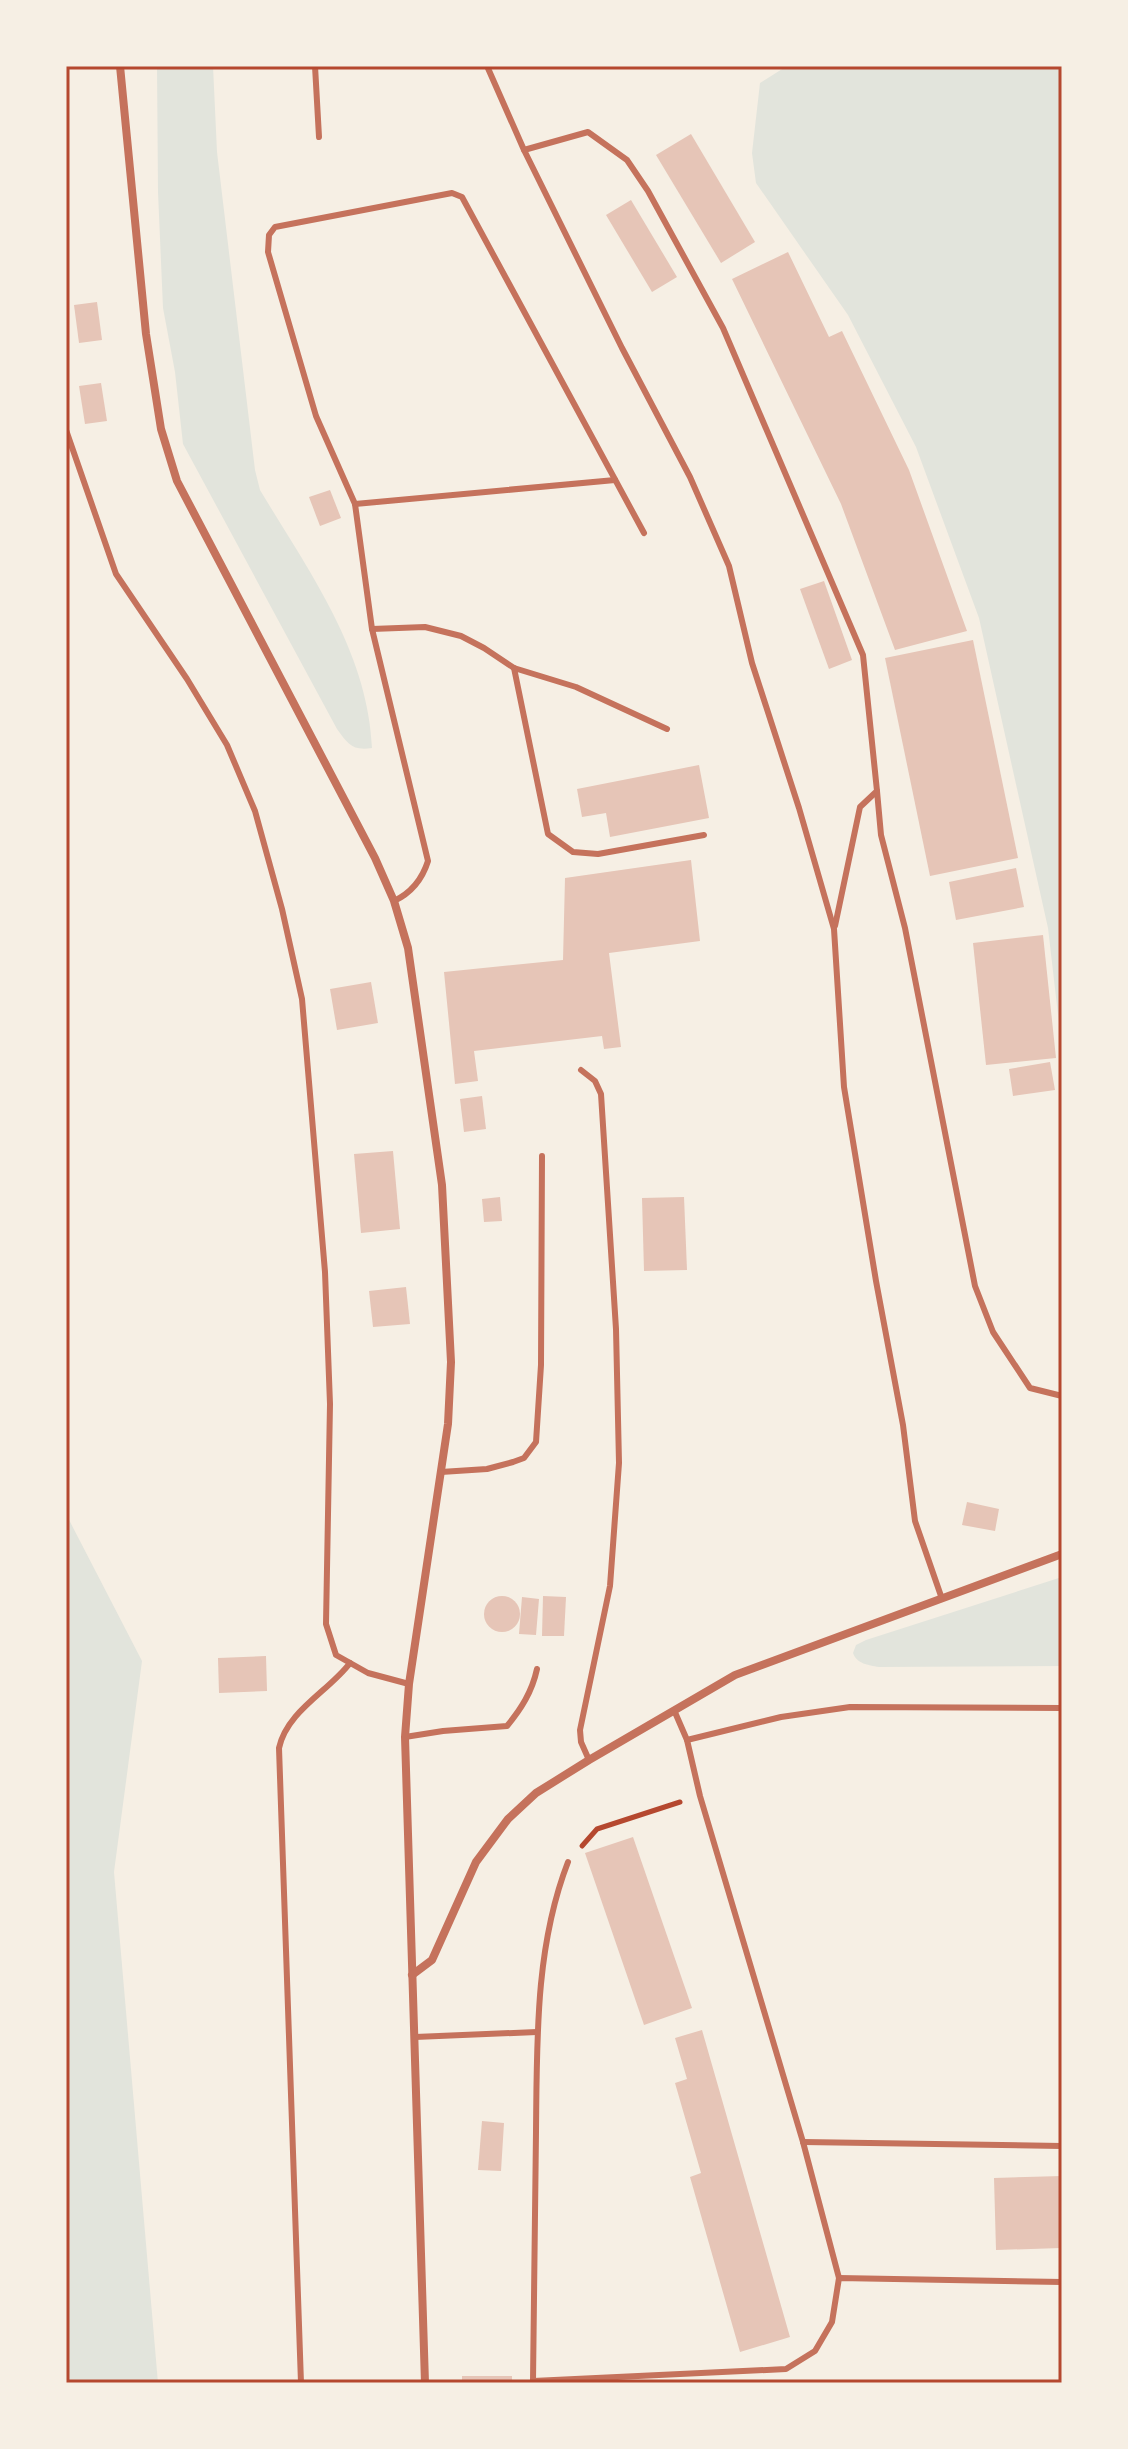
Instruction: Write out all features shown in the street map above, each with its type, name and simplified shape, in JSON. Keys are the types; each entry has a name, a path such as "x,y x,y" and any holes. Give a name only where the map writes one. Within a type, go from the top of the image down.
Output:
{"street":[{"path":"120,66 146,334 161,429 177,481 341,789 394,901 408,948 442,1185 451,1362 448,1424 409,1684 405,1737 425,2383"},
{"path":"412,1975 432,1960 476,1862 508,1819 536,1793 735,1675 941,1596 1062,1554"}],"lane":[{"path":"315,66 319,137"},
{"path":"487,66 524,150 690,477 729,566 752,663 834,929 847,1102 903,1425 915,1521 941,1596"},
{"path":"524,150 588,132 627,160 648,191 723,328 863,655 881,835 905,928 975,1286 993,1332 1030,1388 1062,1396"},
{"path":"394,901 408,894 424,873 428,861 372,629 355,504 316,416 268,252 269,235 275,227 452,193 462,197 644,533"},
{"path":"66,430 116,574 227,745 255,811 282,909 302,999 325,1272 330,1404 326,1624 336,1655 368,1673 409,1684"},
{"path":"355,504 615,480"},
{"path":"372,629 425,627 461,636 514,668 576,687 667,729"},
{"path":"514,668 548,834 573,852 598,854 704,835"},
{"path":"834,929 860,807 877,791"},
{"path":"581,1070 595,1081 601,1094 616,1329 619,1463 610,1586 580,1730 581,1742 589,1760"},
{"path":"441,1472 487,1469 513,1462 524,1458 536,1442 541,1365 542,1156"},
{"path":"301,2383 279,1748 282,1735 294,1719 341,1676 350,1663"},
{"path":"405,1737 507,1726 522,1708 534,1685 537,1669"},
{"path":"687,1740 781,1717 850,1707 1062,1708"},
{"path":"568,1862 556,1892 543,1959 537,2032 533,2382 786,2369 815,2351 832,2322 839,2278 803,2142 700,1796 687,1740 674,1710"},
{"path":"415,2037 537,2032"},
{"path":"803,2142 1062,2146"},
{"path":"839,2278 1062,2282"}],"path":[{"path":"597,1829 649,1810"}],"shaded area":[{"path":"157,66 213,66 217,152 255,470 260,490 315,581 347,645 360,678 372,748 351,745 337,729 183,444 175,372 163,308"},
{"path":"787,66 1062,66 1062,1049 1048,928 979,618 916,447 848,315 756,183 752,153 760,83"},
{"path":"66,1514 142,1661 114,1872 158,2383 66,2383"},
{"path":"1062,1577 1062,1666 879,1667 860,1662 853,1653 856,1645 866,1640"}],"building":[{"path":"691,134 755,242 721,263 656,155"},
{"path":"631,200 677,277 652,292 606,215"},
{"path":"788,252 829,337 842,331 909,470 967,631 895,650 841,504 732,279"},
{"path":"97,302 102,340 79,343 74,305"},
{"path":"101,383 107,421 85,424 79,386"},
{"path":"330,490 341,518 320,526 309,497"},
{"path":"824,581 852,660 829,669 800,589"},
{"path":"973,640 1018,858 930,876 885,658"},
{"path":"699,765 709,818 610,837 606,813 582,817 577,789"},
{"path":"691,860 700,941 609,953 621,1047 604,1049 602,1036 474,1051 478,1081 455,1084 444,972 563,960 565,878"},
{"path":"1016,868 1024,907 956,920 949,882"},
{"path":"1043,935 1056,1058 986,1065 973,943"},
{"path":"371,982 378,1023 337,1030 330,989"},
{"path":"1050,1062 1055,1090 1013,1096 1009,1069"},
{"path":"482,1096 486,1129 464,1132 460,1099"},
{"path":"393,1151 400,1229 361,1233 354,1154"},
{"path":"500,1197 502,1221 484,1222 482,1199"},
{"path":"684,1197 687,1270 644,1271 642,1198"},
{"path":"406,1287 410,1324 373,1327 369,1291"},
{"path":"967,1502 999,1509 995,1531 962,1525"},
{"path":"502,1596 515,1601 520,1614 515,1627 502,1632 489,1627 484,1614 489,1601"},
{"path":"543,1596 566,1597 564,1636 542,1636"},
{"path":"522,1597 539,1599 536,1635 519,1634"},
{"path":"266,1656 267,1691 219,1693 218,1658"},
{"path":"633,1837 692,2008 644,2025 585,1853"},
{"path":"702,2030 790,2337 740,2352 690,2177 701,2173 675,2083 687,2079 675,2038"},
{"path":"482,2121 504,2123 501,2171 478,2170"},
{"path":"1062,2176 1061,2248 996,2250 994,2178"},
{"path":"462,2376 512,2376 512,2383 462,2383"}]}
